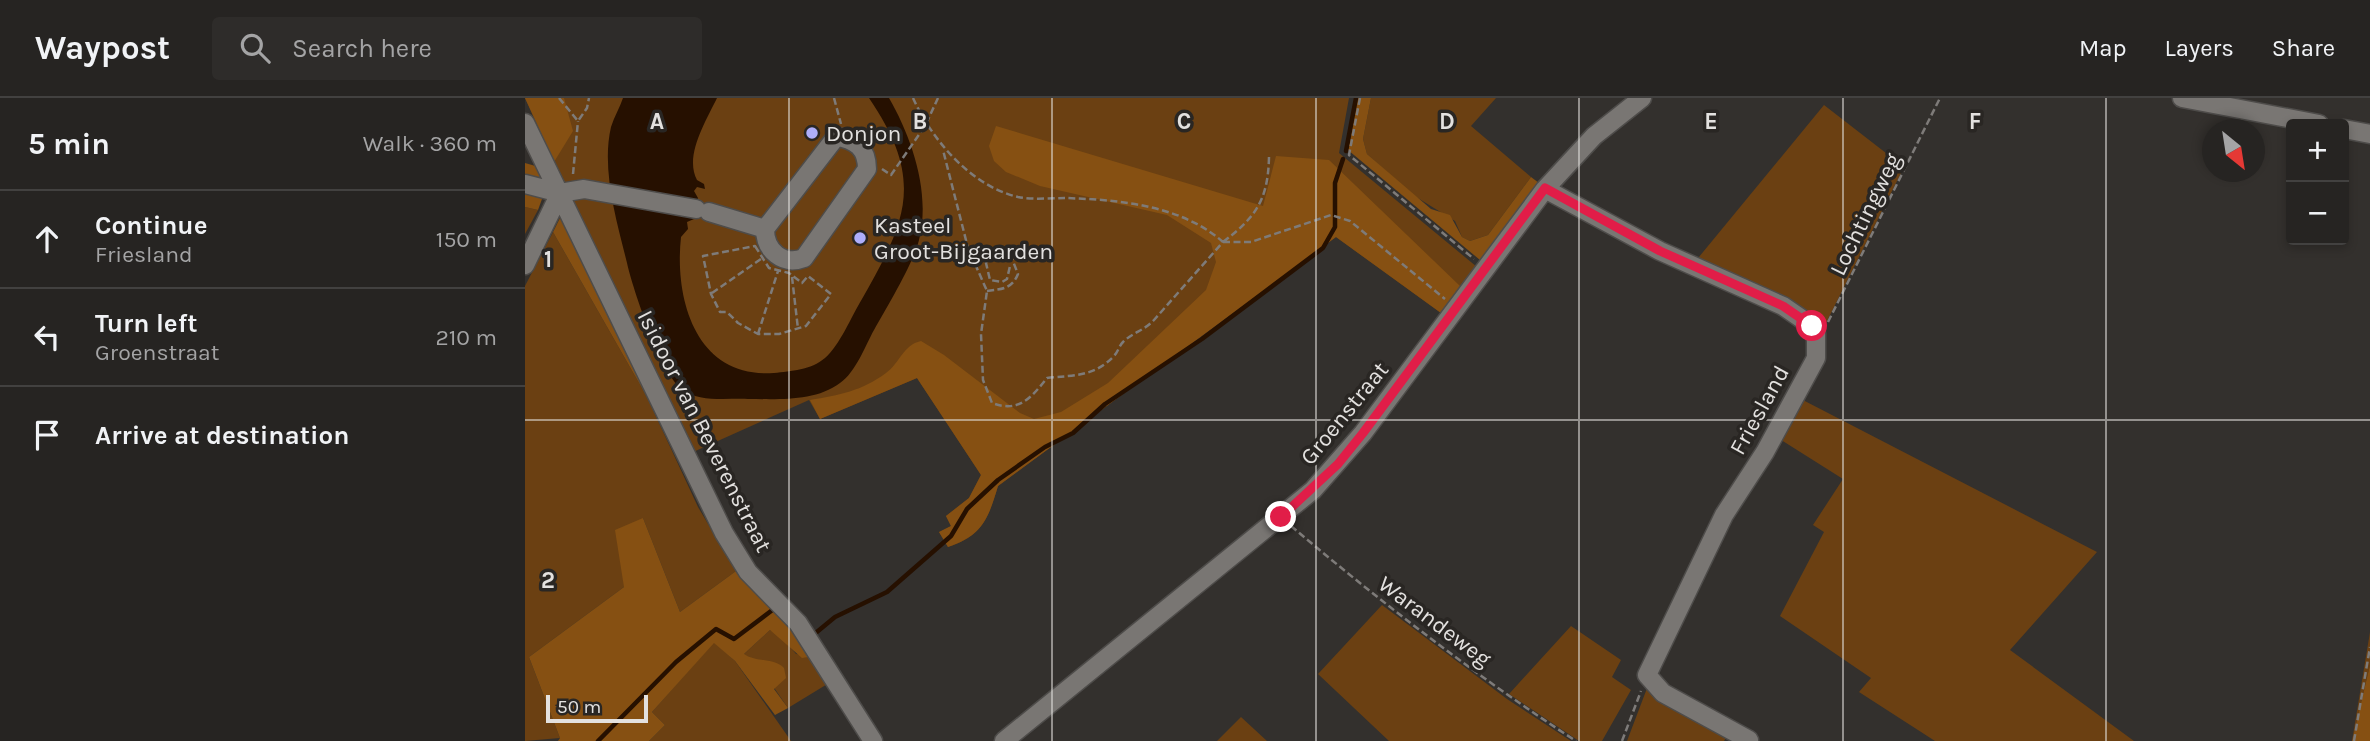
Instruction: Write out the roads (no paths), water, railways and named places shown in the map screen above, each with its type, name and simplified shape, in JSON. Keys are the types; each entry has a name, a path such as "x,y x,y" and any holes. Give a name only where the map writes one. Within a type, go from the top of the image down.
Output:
{"street":[{"name":"Groenstraat","path":"1004,741 1281,517 1338,464 1545,188 1594,136 1642,98"},
{"path":"2182,98 2293,119"},
{"name":"Isidoor van Beverenstraat","path":"525,123 566,192 725,534 748,572 798,623 873,741"},
{"path":"2349,130 2370,134"},
{"path":"848,138 859,145 867,157 867,170 804,258 796,261 773,260 765,229 830,142 848,138"},
{"path":"525,184 566,192 584,189 702,210 765,229"},
{"name":"Friesland","path":"1545,188 1660,251 1783,306 1812,326 1818,344 1816,358 1765,452 1724,515 1647,675 1663,692 1749,740"},
{"path":"525,265 566,192"}],"waterway":[{"path":"1346,151 1356,98"},
{"path":"812,636 835,617 887,592 951,536 967,509 998,480 1045,447 1073,433 1105,404 1202,339 1323,248 1335,227 1335,183 1343,159"},
{"path":"598,741 676,662 716,629 734,639 775,608"}],"place":[{"name":"Donjon","path":"812,133"},
{"name":"Kasteel Groot-Bijgaarden","path":"860,238"}]}
